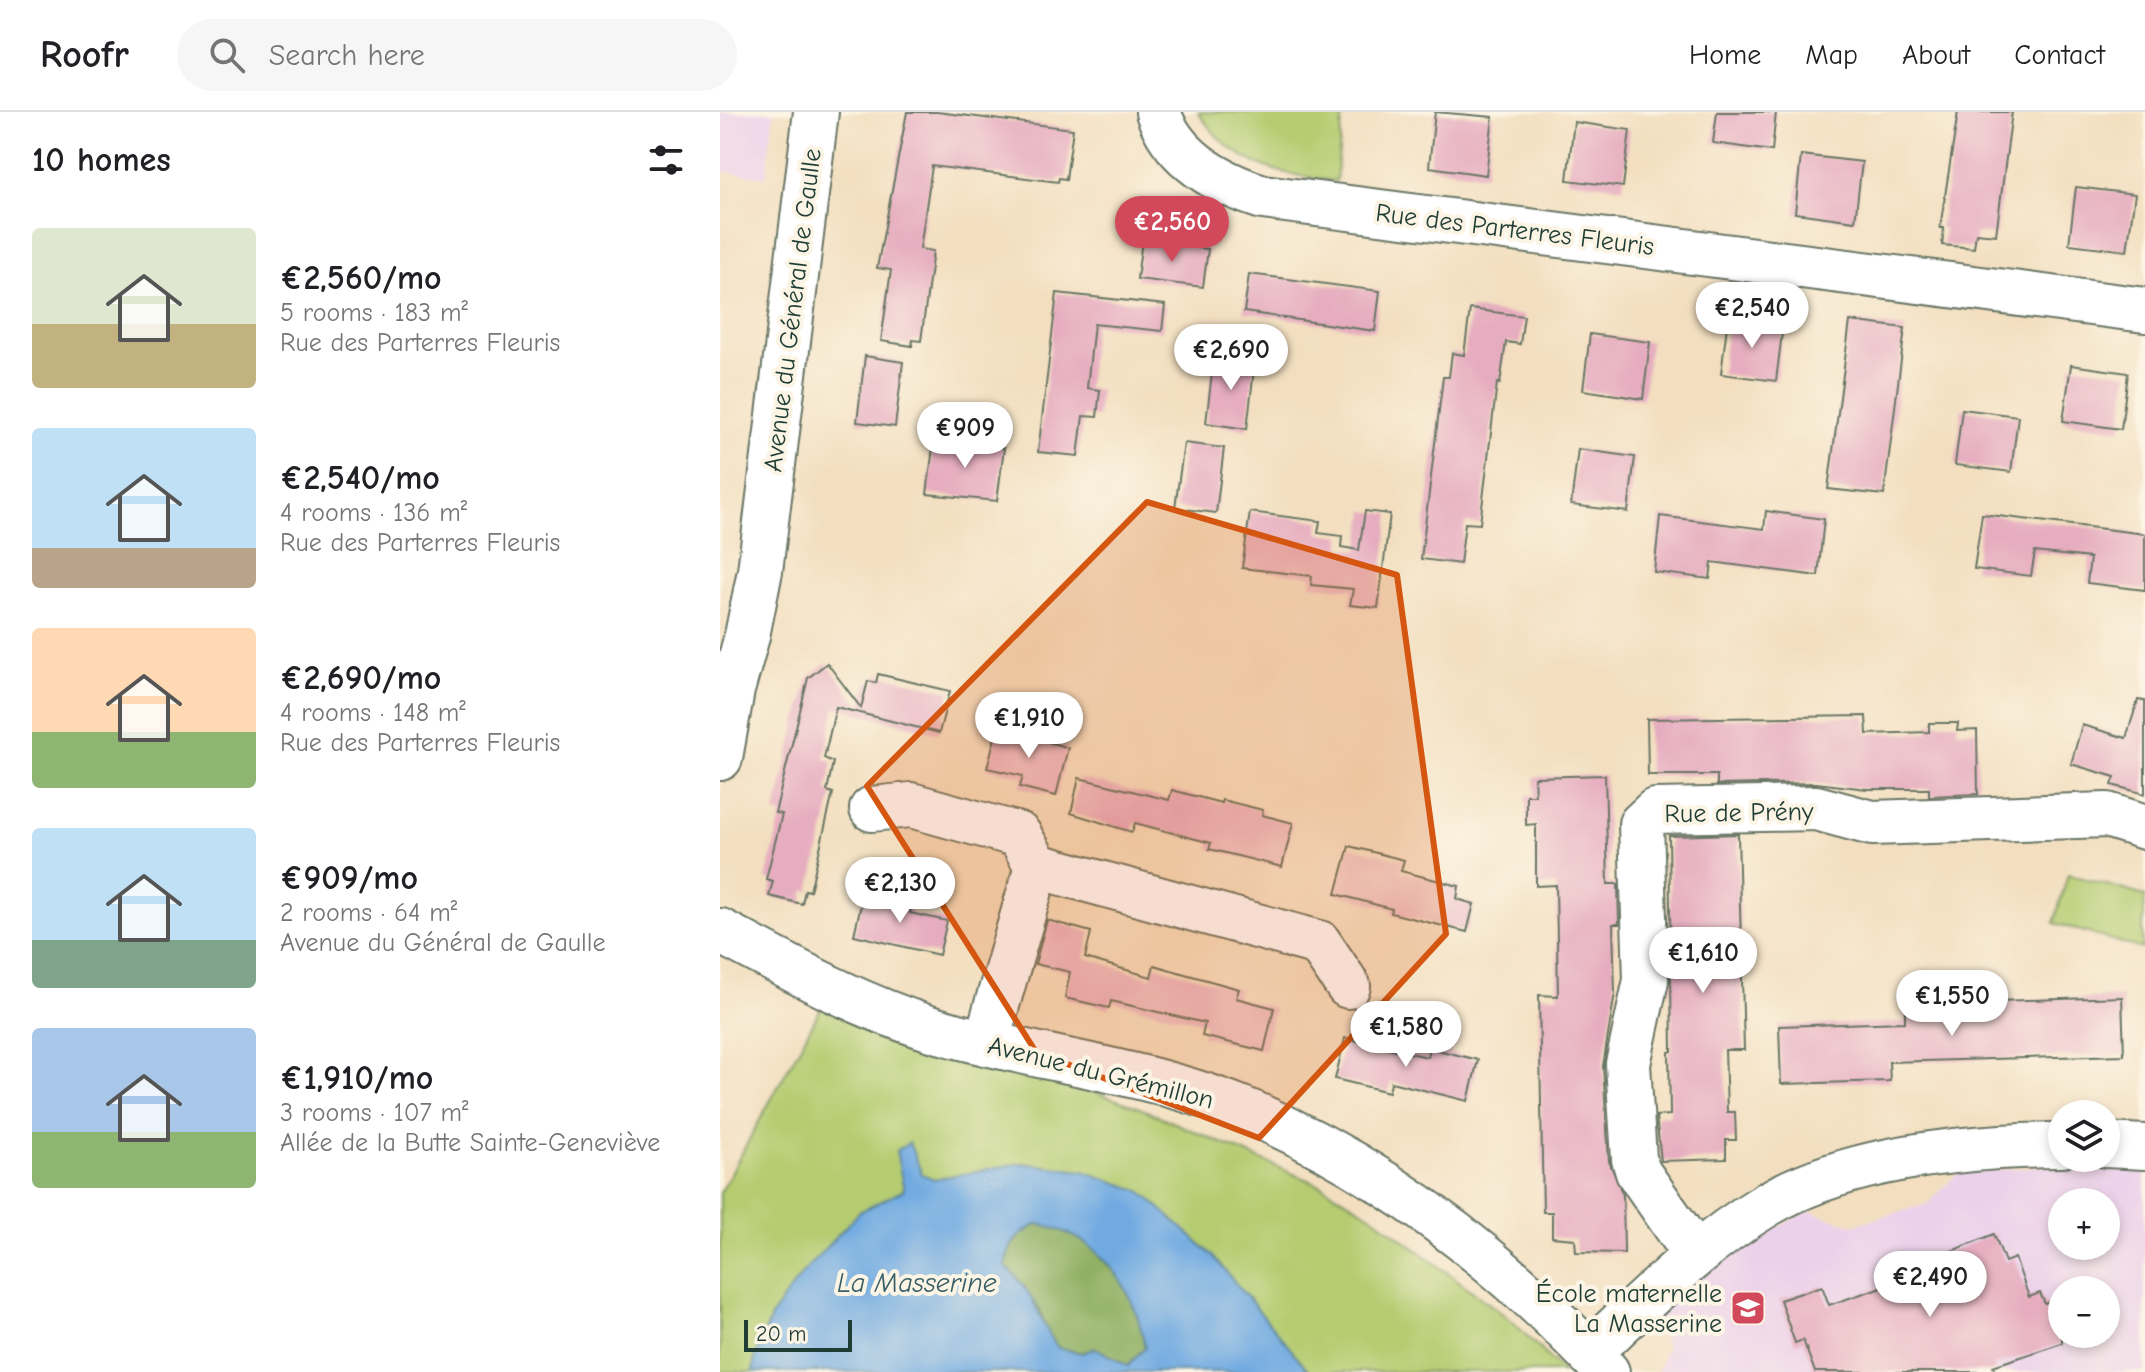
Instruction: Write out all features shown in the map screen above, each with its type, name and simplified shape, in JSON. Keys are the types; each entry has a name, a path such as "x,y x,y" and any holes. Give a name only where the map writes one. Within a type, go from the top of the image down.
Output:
{"street":[{"name":"Avenue du Général de Gaulle","path":"720,758 732,690 756,595 816,112"},
{"name":"Rue des Parterres Fleuris","path":"1158,112 1171,137 1201,169 1235,188 1263,197 2145,310"},
{"path":"872,809 911,805 1019,835 1037,866 1319,943 1348,986"},
{"name":"Rue de Prény","path":"1695,1254 1638,1172 1634,1159 1628,1064 1646,980 1641,824 1655,811 1816,808 1872,823 2107,815 2145,827"},
{"path":"986,1043 1037,866"},
{"name":"Avenue du Grémillon","path":"720,931 844,995 927,1027 1167,1084 1250,1112 1319,1144 1393,1187 1471,1243 1598,1362"},
{"path":"1598,1362 1695,1254 1769,1204 1805,1187 1867,1167 1953,1152 2048,1146"},
{"path":"2120,1146 2145,1147"}],"highlighted area":[{"path":"1147,502 1397,575 1446,934 1259,1138 1036,1052 867,786"}],"shaded area":[{"path":"720,112 774,112 766,177 720,171"},
{"path":"2046,1166 2048,1172 2120,1172 2120,1167 2145,1168 2145,1372 1658,1372 1666,1346 1656,1320 1674,1299 1727,1256 1808,1211 1853,1225 1927,1204 1958,1173"}],"green space":[{"path":"1198,112 1343,112 1336,181 1294,175 1258,164 1226,144"},
{"path":"2068,874 2145,896 2142,949 2054,923"},
{"path":"821,1008 935,1056 1094,1092 1135,1106 1324,1187 1371,1215 1512,1321 1563,1372 720,1372 720,1193"},
{"path":"1038,1223 1061,1230 1097,1252 1123,1285 1133,1304 1145,1347 1128,1366 1096,1348 1082,1353 1058,1348 1047,1333 1040,1310 1005,1266 1016,1240"}],"water":[{"name":"La Masserine","path":"909,1143 922,1174 934,1179 1022,1163 1083,1171 1141,1191 1212,1255 1310,1372 753,1372 755,1357 772,1315 804,1271 859,1212 904,1190 896,1151","holes":["1038,1224 1061,1230 1097,1252 1123,1284 1133,1304 1145,1347 1128,1366 1096,1348 1082,1353 1058,1348 1031,1297 1005,1266 1012,1245 1025,1232"]}],"building":[{"path":"907,112 937,112 1073,129 1066,179 1059,178 1058,182 932,166 920,249 933,251 921,341 913,340 912,346 881,341 891,270 877,268"},
{"path":"1435,112 1493,117 1486,175 1429,167"},
{"path":"1717,112 1776,112 1772,151 1713,143"},
{"path":"1958,112 2012,112 1996,235 1976,233 1974,248 1942,245 1944,228 1940,228"},
{"path":"1574,122 1630,130 1623,187 1567,180"},
{"path":"1801,155 1862,162 1855,221 1795,213"},
{"path":"2076,187 2135,194 2127,251 2069,244"},
{"path":"1142,240 1208,249 1203,287 1137,279"},
{"path":"1249,274 1380,291 1375,331 1244,312"},
{"path":"1057,293 1165,305 1162,331 1094,324 1087,388 1100,390 1097,417 1083,416 1078,456 1038,452"},
{"path":"1470,309 1524,316 1520,344 1506,342 1500,384 1497,383 1480,524 1465,523 1460,564 1421,559 1443,377 1449,377 1452,353 1464,355"},
{"path":"1728,318 1783,325 1776,381 1721,374"},
{"path":"1850,321 1905,328 1884,495 1828,489"},
{"path":"1590,334 1650,342 1643,399 1583,390"},
{"path":"865,356 903,362 895,427 857,422"},
{"path":"1214,356 1255,361 1247,429 1206,423"},
{"path":"2071,365 2128,373 2121,429 2063,421"},
{"path":"1962,409 2018,416 2011,472 1955,465"},
{"path":"934,439 1004,448 997,501 927,494"},
{"path":"1184,443 1224,448 1216,513 1175,508"},
{"path":"1578,449 1635,457 1628,512 1571,505"},
{"path":"1365,511 1390,514 1378,608 1350,605 1353,589 1311,585 1312,576 1242,568 1250,512 1320,521 1318,533 1342,536 1341,547 1359,550"},
{"path":"1766,511 1824,519 1818,576 1712,562 1710,579 1654,572 1660,516 1764,529"},
{"path":"1982,514 2145,534 2145,590 2087,583 2090,558 2035,552 2031,576 1974,569"},
{"path":"827,663 861,708 868,681 876,683 878,674 950,691 939,733 836,707 824,758 833,762 827,791 833,793 810,891 805,890 802,904 769,896 773,881 766,879 782,814 775,813 808,678"},
{"path":"2138,700 2145,701 2145,794 2112,785 2115,777 2071,764 2082,725 2126,738"},
{"path":"1866,716 1867,734 1929,732 1929,723 1958,723 1957,731 1977,730 1978,794 1929,796 1929,789 1867,789 1816,783 1717,785 1717,775 1648,775 1647,719"},
{"path":"998,726 1068,748 1056,796 1020,787 1023,776 987,768"},
{"path":"1605,775 1608,884 1618,884 1619,924 1613,924 1615,993 1603,1066 1609,1161 1623,1195 1624,1253 1576,1252 1575,1239 1552,1237 1552,1212 1543,1212 1539,995 1558,996 1556,885 1536,886 1536,824 1526,825 1526,795 1535,795 1534,777"},
{"path":"1079,778 1169,800 1172,790 1221,803 1222,800 1263,810 1262,815 1293,823 1282,867 1209,849 1211,843 1135,823 1132,832 1071,813"},
{"path":"1738,834 1744,1050 1725,1050 1727,1112 1735,1112 1736,1140 1726,1140 1726,1159 1661,1161 1656,1116 1670,1115 1669,1052 1672,1051 1669,836"},
{"path":"1349,846 1404,860 1401,871 1459,886 1457,899 1474,904 1467,932 1391,913 1392,909 1336,894"},
{"path":"882,891 913,899 910,913 947,921 939,955 854,935 862,900 879,904"},
{"path":"1047,920 1091,932 1085,958 1151,977 1154,965 1239,989 1236,998 1274,1008 1264,1051 1202,1036 1205,1023 1111,1001 1109,1008 1065,998 1070,972 1035,964"},
{"path":"2122,997 2124,1055 1889,1062 1890,1081 1781,1084 1779,1026 1905,1022 1905,1004"},
{"path":"1345,1038 1427,1057 1429,1048 1478,1060 1468,1101 1391,1082 1389,1092 1335,1079"},
{"path":"1994,1234 2005,1262 2015,1258 2029,1297 2040,1293 2045,1304 2048,1303 2048,1348 1993,1366 1995,1372 1815,1372 1803,1340 1795,1343 1780,1300 1822,1286 1829,1305 1917,1275 1914,1266"}],"place":[{"name":"École maternelle La Masserine","path":"1748,1308"}]}
